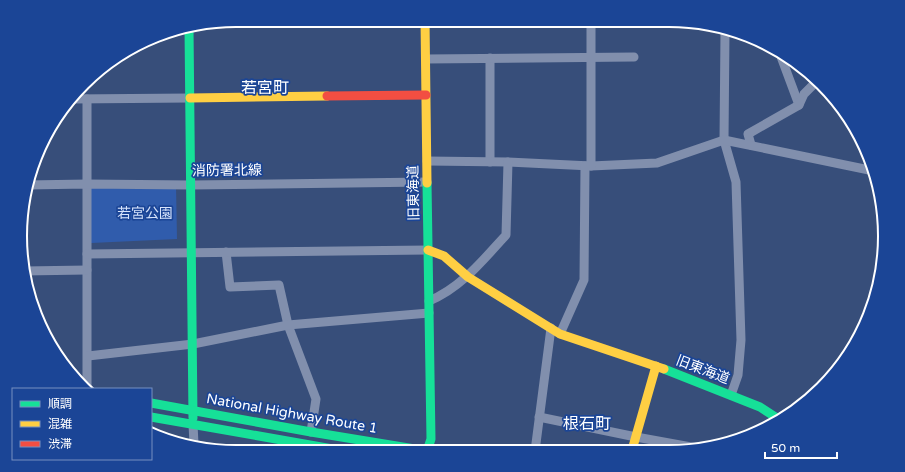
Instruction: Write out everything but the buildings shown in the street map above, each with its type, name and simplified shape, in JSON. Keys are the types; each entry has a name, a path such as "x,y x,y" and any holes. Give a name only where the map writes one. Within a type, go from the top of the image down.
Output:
{"main road":[{"name":"旧東海道","path":"425,27 428,250 444,256 468,277 560,334 656,366 760,407 775,417"},
{"path":"189,32 193,424"},
{"path":"190,98 426,95"},
{"path":"428,250 431,438 429,445"},
{"path":"634,445 656,366"},
{"name":"National Highway Route 1","path":"152,403 391,445"},
{"name":"National Highway Route 1","path":"152,416 311,445"}],"street":[{"path":"560,334 584,280 591,27"},
{"path":"725,35 724,140 736,182 741,340 738,375 731,395"},
{"path":"426,59 634,57"},
{"path":"490,58 490,162"},
{"path":"782,60 799,105"},
{"path":"751,145 748,134 799,105 804,94 813,85"},
{"path":"78,99 190,98"},
{"path":"87,99 87,383"},
{"path":"427,161 508,162 588,166 657,163 724,140 867,170"},
{"path":"429,302 468,277 506,235 508,162"},
{"name":"消防署北線","path":"33,185 191,185 427,182"},
{"path":"87,254 428,250"},
{"path":"226,252 230,287 279,285 288,326 316,398 312,432"},
{"path":"30,271 87,270"},
{"path":"88,356 193,344 288,326 429,313"},
{"path":"536,445 551,328"},
{"path":"540,417 680,445"},
{"path":"193,424 194,441"},
{"path":"282,445 283,440"}],"green space":[{"name":"若宮公園","path":"176,185 177,239 91,243 90,188"}],"traffic: fast":[{"path":"189,32 193,418"},
{"path":"427,183 431,439 429,445"},
{"path":"664,369 760,407 775,417"},
{"path":"152,403 390,445"},
{"path":"152,417 310,445"}],"traffic: slow":[{"path":"425,27 427,183"},
{"path":"190,98 327,96"},
{"path":"428,250 444,256 468,277 560,334 664,369"},
{"path":"633,445 656,366"}],"traffic: jam":[{"path":"327,96 426,95"}],"district":[{"name":"若宮町","path":"265,87"},
{"name":"根石町","path":"587,423"}]}
